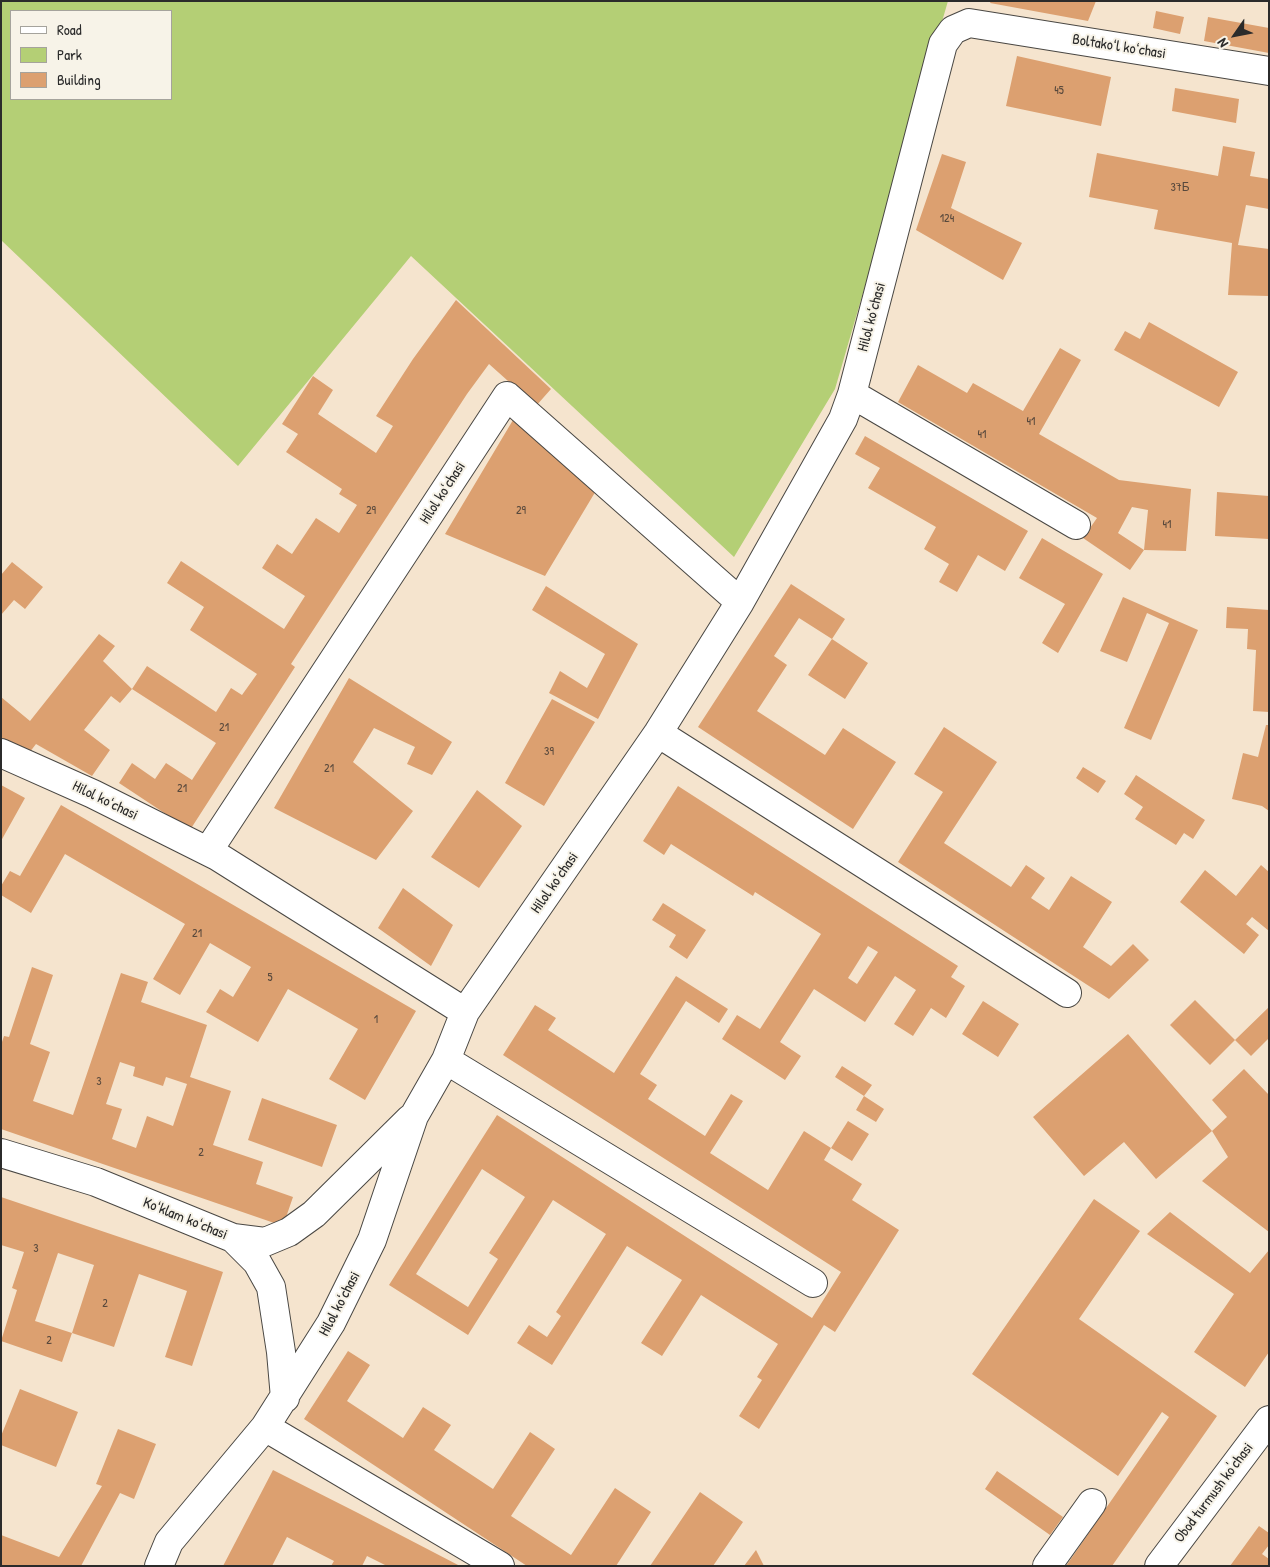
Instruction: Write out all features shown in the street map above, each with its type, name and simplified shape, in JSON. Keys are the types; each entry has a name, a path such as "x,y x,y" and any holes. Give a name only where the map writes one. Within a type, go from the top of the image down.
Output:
{"street":[{"name":"Boltakoʻl koʻchasi","path":"969,23 1269,71"},
{"name":"Hilol koʻchasi","path":"159,1566 169,1542 265,1427 331,1323 372,1240 414,1116 446,1060 465,1012 658,734 740,602 843,419 852,394 943,44 953,30 969,23"},
{"path":"852,394 1076,525"},
{"name":"Hilol koʻchasi","path":"208,851 507,396 740,602"},
{"path":"658,734 1067,992"},
{"name":"Hilol koʻchasi","path":"1,754 92,794 208,851 465,1012"},
{"path":"446,1060 813,1283"},
{"path":"233,1238 265,1242 289,1232 314,1214 414,1116"},
{"name":"Koʻklam koʻchasi","path":"1,1153 96,1182 233,1238 257,1262 271,1287 281,1352 285,1398"},
{"name":"Obod turmush ko'chasi","path":"1159,1566 1269,1420"},
{"path":"265,1427 500,1566"},
{"path":"1047,1566 1092,1503"}],"green space":[{"path":"1,1 948,1 835,389 734,557 411,256 238,466 1,240"}],"building":[{"path":"991,1 1096,1 1088,21 990,3"},
{"path":"1156,11 1184,17 1180,34 1153,28"},
{"path":"1208,17 1269,28 1269,53 1204,41"},
{"path":"1017,56 1111,77 1101,126 1006,106"},
{"path":"1175,88 1239,99 1236,123 1172,111"},
{"path":"1223,146 1255,152 1250,176 1269,179 1269,209 1246,205 1238,245 1269,249 1269,296 1228,295 1232,243 1154,229 1158,210 1089,197 1097,153 1218,176"},
{"path":"942,154 966,162 951,208 1022,243 1003,280 916,230"},
{"path":"456,300 551,389 536,406 489,364 467,394 291,664 295,667 190,830 119,783 132,763 155,779 166,763 192,780 216,743 132,689 147,666 216,712 231,688 242,695 257,674 190,630 204,607 167,583 181,561 284,629 305,596 262,568 277,544 292,554 316,518 339,533 357,505 339,494 342,489 286,452 298,434 282,424 313,376 333,390 318,414 376,453 393,426 376,416 413,359"},
{"path":"1149,322 1238,372 1219,407 1114,350 1125,331 1140,339"},
{"path":"1060,348 1081,360 1039,434 1119,480 1191,489 1186,551 1144,550 1130,570 1083,538 1097,518 898,402 918,365 967,393 973,383 1023,411","holes":["1132,507 1148,510 1144,550 1118,533"]},
{"path":"516,415 597,489 545,576 445,534"},
{"path":"865,436 1028,531 1005,571 978,555 957,592 939,582 949,564 924,549 936,527 868,488 880,468 855,454"},
{"path":"1217,492 1269,496 1269,539 1215,536"},
{"path":"1042,538 1103,574 1058,653 1042,643 1065,604 1019,578"},
{"path":"12,562 43,587 25,609 14,600 1,615 1,575"},
{"path":"791,584 845,619 832,639 799,618 774,656 787,665 757,711 825,755 843,728 896,762 853,829 698,727"},
{"path":"546,586 638,644 598,719 549,693 560,671 587,688 605,654 532,610"},
{"path":"1123,597 1198,630 1151,740 1124,728 1169,623 1147,613 1127,662 1100,651"},
{"path":"1227,607 1269,610 1269,712 1253,711 1256,650 1247,649 1248,629 1226,628"},
{"path":"99,634 115,646 103,661 132,689 120,703 111,696 84,730 110,750 92,776 36,744 26,757 1,737 1,697 30,721"},
{"path":"832,639 868,663 845,699 808,675"},
{"path":"349,678 452,742 432,775 407,764 415,747 374,728 353,762 413,811 376,860 274,808"},
{"path":"552,699 595,722 544,806 505,783"},
{"path":"1266,725 1269,725 1269,811 1262,806 1232,799 1243,753 1258,757"},
{"path":"944,727 997,762 944,843 1011,887 1026,865 1045,878 1031,898 1049,910 1071,876 1112,902 1083,947 1111,966 1133,944 1149,960 1109,999 898,862 943,792 914,774"},
{"path":"1083,767 1106,781 1098,793 1076,778"},
{"path":"1136,775 1205,820 1193,839 1184,833 1176,845 1135,819 1143,807 1124,794"},
{"path":"1,785 25,798 1,841"},
{"path":"678,786 958,966 951,977 965,986 946,1018 931,1008 913,1036 894,1024 916,990 895,976 865,1022 814,989 780,1042 801,1056 785,1080 722,1039 737,1015 760,1029 821,934 755,892 753,896 671,844 664,855 643,841","holes":["868,946 878,952 857,984 848,978"]},
{"path":"477,790 522,826 479,888 431,857"},
{"path":"61,805 416,1011 365,1100 329,1079 358,1029 288,989 258,1042 206,1012 220,989 233,997 251,967 210,943 180,995 153,979 185,924 65,854 31,913 1,895 1,886 10,871 20,876"},
{"path":"1261,865 1269,872 1269,931 1252,917 1246,924 1259,935 1244,954 1180,902 1205,870 1236,896"},
{"path":"403,888 453,925 431,966 378,928"},
{"path":"663,903 706,930 687,959 669,947 676,935 652,920"},
{"path":"32,967 53,975 30,1044 50,1052 33,1101 73,1115 121,973 148,982 141,1002 207,1025 190,1077 231,1091 213,1145 263,1162 256,1184 293,1197 283,1226 1,1129 1,1045 4,1036 9,1037","holes":["120,1062 135,1067 133,1076 163,1086 166,1077 187,1084 173,1126 147,1116 136,1148 112,1139 122,1109 106,1104"]},
{"path":"676,976 728,1009 719,1023 686,1001 640,1074 657,1085 648,1099 705,1136 731,1094 743,1101 710,1153 768,1190 804,1131 831,1148 824,1160 862,1184 852,1200 899,1230 835,1332 824,1325 759,1429 739,1416 762,1380 757,1377 778,1344 701,1295 662,1356 641,1343 682,1280 627,1246 552,1365 517,1343 529,1325 547,1337 561,1316 556,1312 606,1234 553,1200 468,1335 389,1285 497,1115 812,1318 841,1272 503,1055 535,1005 556,1018 548,1030 614,1073","holes":["482,1169 525,1197 489,1253 498,1259 468,1307 416,1274"]},
{"path":"1195,1000 1235,1040 1210,1065 1170,1025"},
{"path":"983,1001 1019,1024 998,1057 962,1034"},
{"path":"1269,1007 1269,1038 1251,1056 1235,1040"},
{"path":"1128,1034 1212,1131 1156,1179 1124,1142 1084,1176 1033,1117"},
{"path":"842,1066 872,1085 864,1096 835,1077"},
{"path":"1244,1069 1269,1095 1269,1232 1202,1181 1228,1157 1212,1131 1227,1117 1212,1100"},
{"path":"864,1096 884,1109 876,1122 856,1110"},
{"path":"262,1098 337,1125 322,1167 248,1140"},
{"path":"848,1121 869,1134 852,1161 831,1148"},
{"path":"1,1197 223,1272 192,1366 165,1357 187,1291 139,1274 114,1347 72,1333 62,1362 1,1341 17,1290 12,1288 24,1252 1,1245","holes":["58,1253 94,1265 72,1333 35,1321"]},
{"path":"1094,1199 1140,1231 1079,1319 1217,1416 1112,1566 1066,1566 1169,1417 1162,1412 1118,1476 972,1374"},
{"path":"1170,1212 1250,1273 1269,1250 1269,1352 1245,1387 1194,1352 1234,1294 1147,1234"},
{"path":"348,1351 370,1365 347,1401 403,1438 423,1407 451,1425 434,1450 493,1489 530,1432 555,1449 511,1516 571,1555 615,1488 651,1512 616,1566 527,1566 304,1419"},
{"path":"20,1389 78,1412 56,1467 1,1445 1,1436"},
{"path":"118,1429 156,1444 134,1499 120,1493 81,1566 1,1566 1,1535 59,1557 102,1486 96,1484"},
{"path":"273,1470 460,1566 387,1566 367,1556 362,1566 331,1566 334,1561 287,1537 272,1566 223,1566"},
{"path":"997,1471 1063,1517 1050,1535 985,1489"},
{"path":"700,1492 743,1522 713,1566 650,1566"},
{"path":"1259,1526 1269,1533 1269,1545 1262,1554 1269,1559 1269,1566 1230,1566"},
{"path":"756,1550 764,1566 744,1566"}]}
